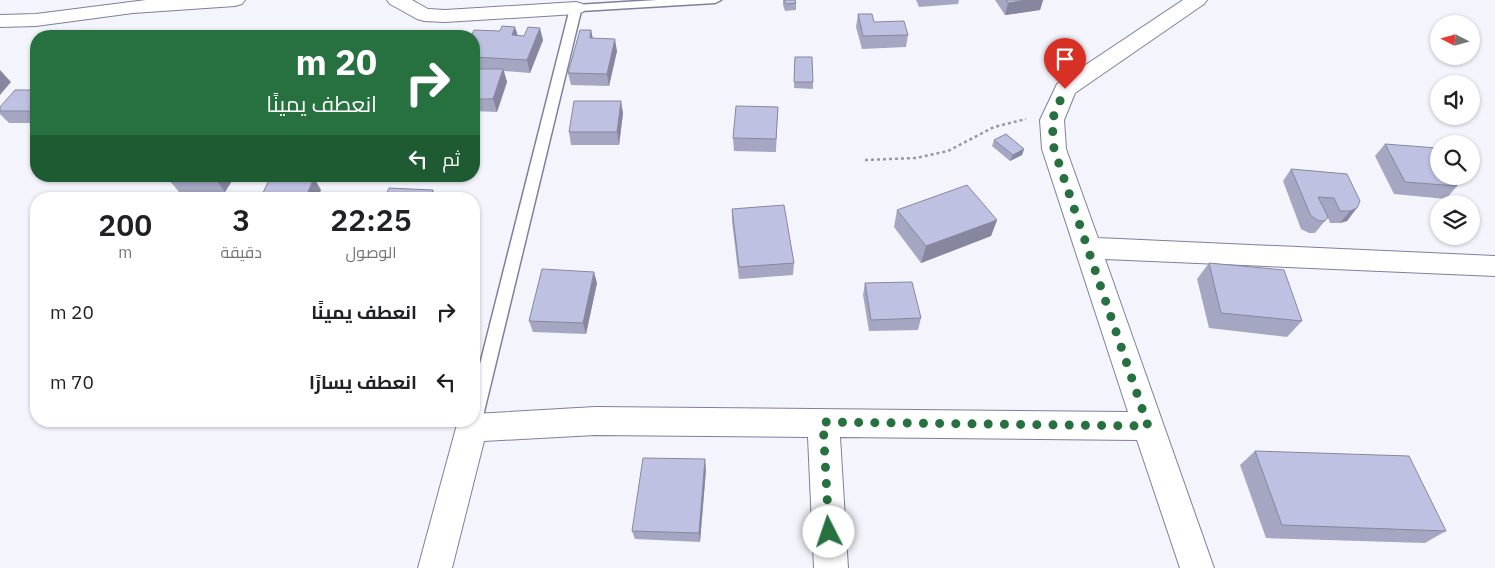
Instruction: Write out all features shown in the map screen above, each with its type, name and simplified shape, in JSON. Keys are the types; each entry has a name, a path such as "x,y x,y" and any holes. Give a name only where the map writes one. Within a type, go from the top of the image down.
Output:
{"street":[{"path":"36,20 55,0"},
{"path":"0,21 36,20 133,7 235,0"},
{"path":"397,0 424,15 445,16 576,8"},
{"path":"1197,0 1065,89 1052,120 1054,149 1197,568"},
{"path":"1088,248 1495,266"},
{"path":"480,423 595,421 823,422 1148,426"},
{"path":"823,422 832,568"},
{"path":"435,568 472,427"}],"lane":[{"path":"480,395 576,8 715,0"}],"path":[{"path":"865,160 916,158 948,151 994,128 1029,119 1052,120"}],"building":[{"path":"784,0 795,0 796,3 786,4"},
{"path":"1006,0 1027,0 1008,3"},
{"path":"858,14 872,14 874,22 904,21 908,35 863,36"},
{"path":"502,26 515,27 512,35 524,36 528,27 540,28 527,60 480,57 480,30 500,31"},
{"path":"580,30 591,30 590,38 615,39 607,74 568,73"},
{"path":"795,57 812,57 813,82 794,82"},
{"path":"480,69 503,69 493,99 480,99"},
{"path":"15,90 30,90 30,111 0,111 0,107"},
{"path":"574,101 621,101 617,132 569,132"},
{"path":"736,106 778,107 776,139 733,138"},
{"path":"1006,134 1024,149 1013,155 994,140"},
{"path":"1385,144 1430,147 1430,184 1405,182"},
{"path":"1291,169 1347,174 1360,201 1357,208 1350,211 1340,211 1334,198 1318,197 1328,217 1325,221 1319,221 1311,216"},
{"path":"268,182 312,182 308,192 263,192"},
{"path":"967,185 997,220 926,246 897,210"},
{"path":"389,188 433,190 432,192 387,192"},
{"path":"784,205 794,263 739,267 732,209"},
{"path":"1209,263 1284,270 1302,321 1221,313"},
{"path":"542,269 594,272 583,323 529,321"},
{"path":"912,282 921,318 871,320 865,283"},
{"path":"1255,451 1409,456 1446,531 1282,525"},
{"path":"643,458 705,459 699,533 632,531"}],"route":[{"path":"829,532 823,422 1148,426 1054,149 1052,120 1065,89"}]}
